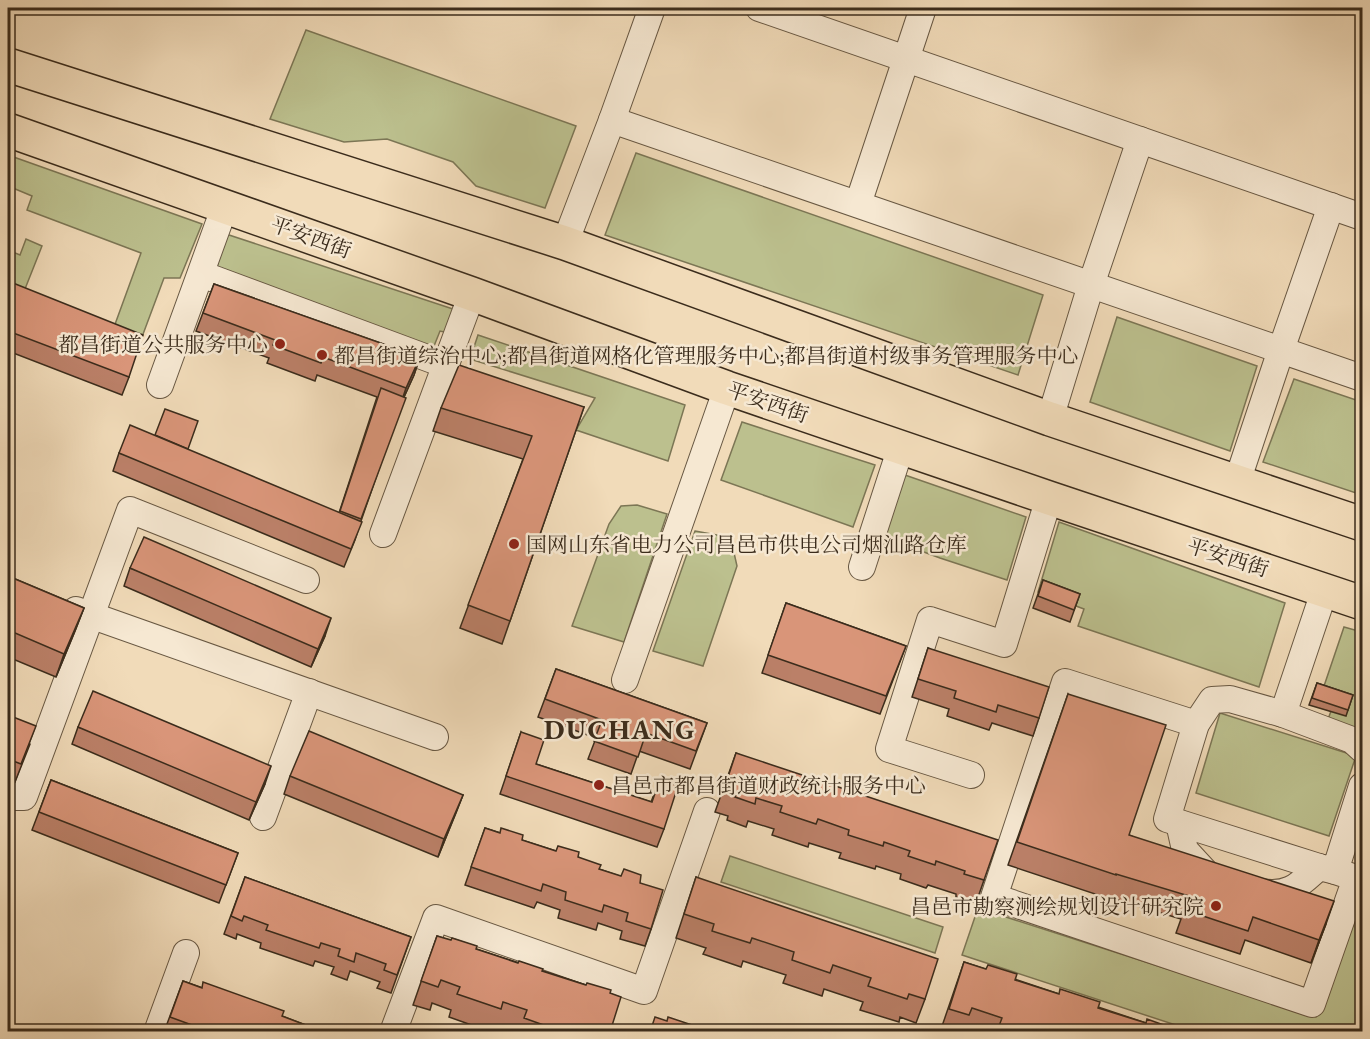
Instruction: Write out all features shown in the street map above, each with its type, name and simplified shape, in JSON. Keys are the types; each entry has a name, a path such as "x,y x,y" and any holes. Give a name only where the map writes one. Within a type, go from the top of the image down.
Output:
{"main road":[{"path":"8,65 565,243 1050,419 1362,524"},
{"name":"平安西街","path":"8,130 472,294 727,388 1362,603"}],"street":[{"path":"565,243 652,8"},
{"path":"759,8 1362,217"},
{"path":"858,204 923,8"},
{"path":"612,120 1362,378"},
{"path":"1050,419 1091,285 1140,140"},
{"path":"160,385 225,206"},
{"path":"1237,482 1331,206"},
{"path":"201,274 446,365"},
{"path":"383,534 472,294"},
{"path":"625,680 727,388"},
{"path":"862,567 901,447"},
{"path":"971,775 889,749 930,620 1004,644 1049,498"},
{"path":"8,796 24,797 130,510 306,580"},
{"path":"1283,714 1325,589"},
{"path":"49,601 435,736"},
{"path":"1196,724 1065,682 994,897 1312,1004 1356,878 1167,819 1196,724 1212,700 1230,699 1283,714 1352,740 1362,749"},
{"path":"263,817 309,692"},
{"path":"1179,823 1185,850 1209,876 1255,891 1275,894 1296,887 1327,869 1362,786"},
{"path":"393,1032 436,918 644,991 707,811"},
{"path":"157,1032 186,953"}],"green space":[{"path":"306,30 576,126 545,208 476,186 453,162 387,139 344,142 270,119"},
{"path":"636,153 1043,295 1018,375 605,235"},
{"path":"8,155 202,224 180,278 164,278 136,353 8,301 8,250 20,255 26,239 42,246 23,294 114,327 141,253 27,210 32,196 8,186"},
{"path":"226,234 456,310 449,333 440,331 432,351 215,274"},
{"path":"1117,317 1257,366 1230,451 1090,402"},
{"path":"478,335 685,405 668,461 576,430 595,398 470,359"},
{"path":"1294,379 1362,402 1362,495 1263,462"},
{"path":"742,422 875,465 853,527 721,480"},
{"path":"902,474 1026,517 1007,580 881,536"},
{"path":"637,505 667,514 624,642 572,626 609,524 621,506"},
{"path":"1059,522 1285,603 1259,687 1078,626 1084,609 1038,592"},
{"path":"695,531 722,536 732,544 737,566 703,666 653,651"},
{"path":"1344,627 1362,632 1362,738 1326,725 1331,711 1322,692"},
{"path":"1220,713 1356,756 1329,836 1196,793"},
{"path":"730,856 943,927 935,953 721,882"},
{"path":"1362,884 1362,1031 1194,1031 962,955 978,908 1316,1017"}],"building":[{"path":"13,283 143,335 129,377 8,331 8,299"},
{"path":"214,284 420,357 406,388 323,357 321,363 273,345 275,340 203,313"},
{"name":"国网山东省电力公司昌邑市供电公司烟汕路仓库","path":"459,365 584,407 510,621 468,605 532,436 441,408"},
{"path":"381,388 406,398 361,519 340,511"},
{"path":"165,409 198,421 188,449 155,435"},
{"path":"130,425 362,522 351,549 119,453"},
{"path":"144,537 331,618 318,649 130,568"},
{"path":"8,576 84,608 64,654 8,630"},
{"path":"1043,580 1080,594 1074,610 1038,596"},
{"path":"786,603 906,646 886,696 768,655"},
{"path":"928,648 1049,687 1039,718 998,705 996,712 954,698 956,691 918,679"},
{"path":"556,669 707,723 696,751 646,733 638,757 594,741 602,720 545,699"},
{"path":"1317,683 1353,695 1348,710 1312,698"},
{"path":"93,691 271,766 256,802 78,727"},
{"path":"1068,694 1166,725 1129,835 1334,901 1319,940 1253,917 1248,931 1185,910 1189,896 1116,875 1017,842"},
{"path":"8,715 36,726 21,764 8,759"},
{"path":"309,731 463,795 444,839 290,776"},
{"path":"521,732 544,740 536,764 652,802 660,779 678,786 664,829 506,776"},
{"path":"736,753 998,840 984,880 936,861 935,865 908,856 910,851 884,842 883,846 848,835 849,830 818,819 816,824 780,812 782,806 756,798 755,804 735,797 737,793 724,789"},
{"path":"51,780 238,853 226,885 39,812"},
{"path":"485,828 500,833 501,828 523,835 522,840 556,851 558,846 579,852 578,857 601,865 599,869 621,876 624,869 641,875 640,883 663,890 651,929 626,921 628,913 604,905 602,912 565,900 566,892 543,884 541,891 471,867"},
{"path":"245,877 411,937 397,975 384,970 386,964 356,953 354,962 338,956 340,949 321,943 319,948 266,930 268,925 244,916 242,921 231,916"},
{"path":"696,877 938,959 925,999 909,994 907,999 868,986 871,978 833,965 830,973 792,960 794,952 752,938 750,943 712,931 714,924 684,914"},
{"path":"437,936 477,946 476,949 518,963 519,961 586,985 587,983 611,990 610,993 621,997 610,1032 585,1032 568,1025 566,1032 563,1032 524,1018 527,1010 503,1002 501,1009 457,994 460,987 441,980 438,987 421,981"},
{"path":"964,962 986,969 988,965 1017,974 1015,980 1059,994 1060,989 1100,1002 1098,1008 1146,1023 1147,1019 1183,1032 1034,1032 1022,1026 1021,1032 1017,1032 999,1026 1002,1018 972,1008 969,1015 949,1009"},
{"path":"183,981 202,988 203,982 284,1011 282,1016 324,1032 211,1032 170,1017"},
{"path":"655,1017 667,1021 668,1017 695,1026 695,1032 650,1032"}],"place":[{"name":"都昌街道公共服务中心","path":"280,344"},
{"name":"都昌街道综治中心;都昌街道网格化管理服务中心;都昌街道村级事务管理服务中心","path":"322,355"},
{"name":"国网山东省电力公司昌邑市供电公司烟汕路仓库","path":"514,544"},
{"name":"昌邑市都昌街道财政统计服务中心","path":"599,785"},
{"name":"昌邑市勘察测绘规划设计研究院","path":"1216,906"}],"district":[{"name":"DUCHANG","path":"620,729"}]}
